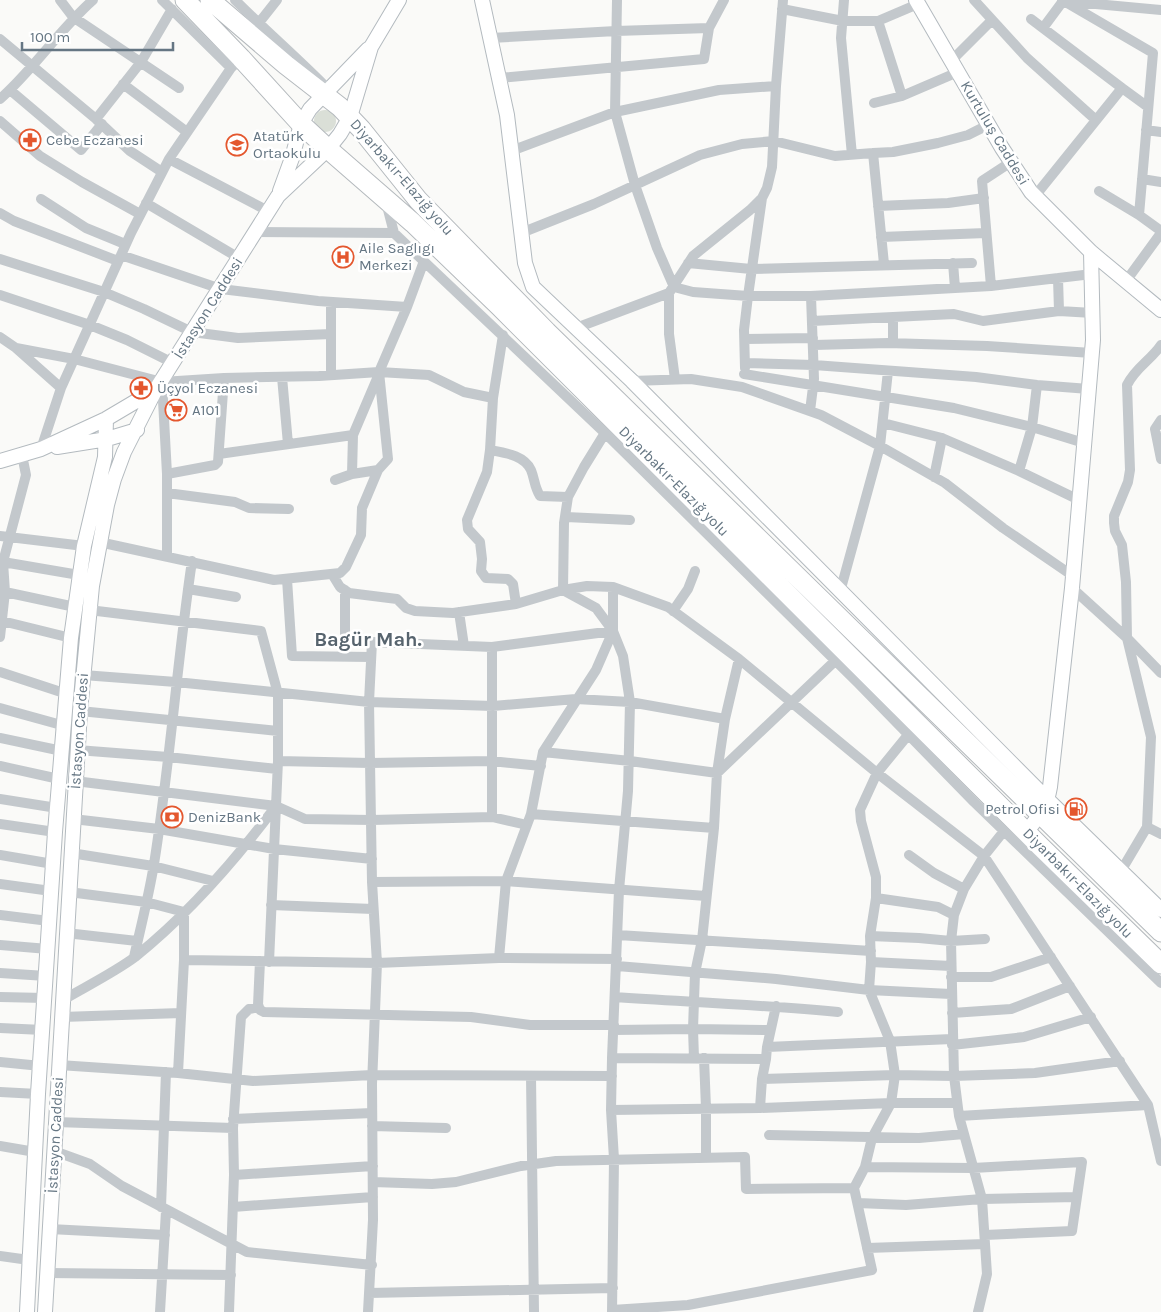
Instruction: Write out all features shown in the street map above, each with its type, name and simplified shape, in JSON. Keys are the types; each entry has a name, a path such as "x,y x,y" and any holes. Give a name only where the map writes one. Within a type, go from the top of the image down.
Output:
{"highway":[{"name":"Diyarbakır-Elazığ yolu","path":"210,0 286,65 326,92 361,129 418,200 547,332 840,619 1015,787 1045,808 1161,932"},
{"name":"Diyarbakır-Elazığ yolu","path":"179,4 236,63 305,116 328,149 385,198 506,313 1026,832 1161,964"}],"main road":[{"path":"278,196 328,149 340,134 350,117 371,47 398,0"},
{"path":"482,0 507,115 525,263 533,287 632,381 840,592 1045,808 1121,870 1161,910"},
{"name":"Kurtuluş Caddesi","path":"917,2 988,126 1035,196 1091,252 1161,310"},
{"path":"278,196 305,116 371,47"},
{"name":"İstasyon Caddesi","path":"45,1312 62,1000 83,675 82,609 114,479 124,452 159,386 278,196"},
{"path":"1026,832 1045,808 1072,582 1092,353 1091,252"},
{"path":"0,461 41,449 106,419 159,386"},
{"path":"27,1312 51,891 71,638 82,609 79,574 103,469 107,439 106,419"},
{"path":"41,449 107,439 136,430"}],"street":[{"path":"60,0 74,17 179,88"},
{"path":"0,99 74,17 93,0"},
{"path":"10,90 81,150 179,4 162,0"},
{"path":"235,0 258,24 292,53 326,92"},
{"path":"258,24 277,0"},
{"path":"617,0 616,112 635,185 671,290 669,334 675,379"},
{"path":"498,78 704,59 709,28 724,0"},
{"path":"844,0 842,38 852,155"},
{"path":"974,0 1027,58 1096,120"},
{"path":"1062,0 1161,10"},
{"path":"1043,28 1062,0"},
{"path":"1062,0 1157,53 1149,90 1139,216"},
{"path":"742,387 745,368 745,339 751,269 762,198 767,188 772,167 782,4 843,21 878,21 917,2"},
{"path":"1031,19 1148,107"},
{"path":"874,103 902,96 955,67 992,20"},
{"path":"878,21 902,96"},
{"path":"490,38 709,28"},
{"path":"0,39 99,122 130,151 162,172"},
{"path":"41,449 61,388 140,214 169,159 236,63"},
{"path":"124,84 187,132"},
{"path":"511,151 616,112 719,90 776,86"},
{"path":"1035,196 1122,88"},
{"path":"1149,90 1161,92"},
{"path":"0,121 40,156 140,214"},
{"path":"521,233 594,204 700,155 742,144 774,141 835,156 893,152 968,135 988,126"},
{"path":"1146,130 1161,132"},
{"path":"874,153 884,264"},
{"path":"169,159 268,211"},
{"path":"991,286 982,181 1011,162"},
{"path":"1142,179 1161,182"},
{"path":"1099,191 1161,232 1126,281"},
{"path":"385,198 394,232 605,432 1004,831 1161,983"},
{"path":"671,290 692,256 750,210 762,198"},
{"path":"878,206 948,203 984,198"},
{"path":"41,199 86,228 125,244"},
{"path":"146,203 239,258"},
{"path":"0,213 14,221 119,258 221,289 331,302 407,307"},
{"path":"256,232 394,232"},
{"path":"881,237 986,233"},
{"path":"0,259 104,292 192,332 238,338 331,334"},
{"path":"352,474 353,435 407,307 424,261"},
{"path":"688,263 751,269 972,263"},
{"path":"953,263 955,288"},
{"path":"576,328 671,290 748,296 811,296 991,286 1092,274"},
{"path":"1058,278 1059,311"},
{"path":"0,295 90,325 127,340 173,363"},
{"path":"810,411 814,365 811,296"},
{"path":"330,375 331,302"},
{"path":"812,321 954,314 983,321 1059,311 1093,313"},
{"path":"893,317 893,343"},
{"path":"503,335 493,398 487,472 467,520 468,529 480,542 481,571 486,578 508,579 512,584 516,604"},
{"path":"0,337 16,348 61,388"},
{"path":"745,339 987,346 1092,353"},
{"path":"1121,870 1146,828 1151,737 1127,638 1126,582 1122,544 1115,531 1114,516 1128,482 1130,470 1127,385 1132,374 1156,353 1161,345"},
{"path":"16,348 74,359 159,386 224,378 379,372 429,374 464,392 493,398"},
{"path":"745,368 814,365 976,377 1089,390"},
{"path":"745,368 813,384 954,408 1032,427 1084,443"},
{"path":"840,592 880,446 888,371"},
{"path":"99,542 274,580 340,573 346,567 361,535 362,508 378,470 388,459 379,372"},
{"path":"282,377 288,444"},
{"path":"167,474 215,465 218,462 224,378"},
{"path":"632,381 691,378 742,387 810,411 880,446 945,483 1072,582 1161,673"},
{"path":"1019,471 1032,427 1037,385"},
{"path":"159,386 167,474 167,556"},
{"path":"1161,420 1155,428 1161,459"},
{"path":"883,423 942,438 1019,471 1079,500"},
{"path":"563,590 564,523 568,497 605,432"},
{"path":"219,454 353,435"},
{"path":"934,477 942,438"},
{"path":"490,450 518,456 531,469 534,487 540,496 568,497"},
{"path":"0,637 4,592 2,563 5,536 26,475 22,455"},
{"path":"335,480 352,474 378,470"},
{"path":"167,493 235,502 249,508 289,509"},
{"path":"566,517 630,520"},
{"path":"5,536 84,546"},
{"path":"134,957 154,866 192,561"},
{"path":"2,563 79,574"},
{"path":"673,611 688,589 694,571"},
{"path":"332,574 340,587 349,593 397,599 406,608 415,611 459,612 516,604 563,590 587,586 613,587 668,607 739,660 877,773 984,856 1148,1105 1161,1161"},
{"path":"287,578 292,656 371,658"},
{"path":"499,958 506,881 527,825 544,752 596,670 613,631 613,587"},
{"path":"188,589 236,597"},
{"path":"345,590 345,657"},
{"path":"563,590 596,608 613,631 623,656 630,702 630,761 619,890 612,1058 611,1110 614,1159 612,1311 676,1309 688,1305 872,1270 854,1188 865,1167 872,1138 891,1103 895,1074 890,1041 869,990 872,962 870,936 876,898 876,877 863,830 860,810 877,773 908,735"},
{"path":"4,592 82,609 261,631 278,694 278,731 271,905 259,1008"},
{"path":"459,612 464,646"},
{"path":"2,621 71,638"},
{"path":"368,1312 372,1265 372,1075 376,962 372,882 369,702 372,642 492,647 613,631"},
{"path":"492,647 492,817"},
{"path":"706,1158 706,1108 693,1029 695,973 702,940 714,828 717,773 725,719 739,660"},
{"path":"717,773 835,661"},
{"path":"0,672 67,694"},
{"path":"83,675 176,682 369,702 493,706 576,699 630,702 725,719"},
{"path":"0,708 65,726"},
{"path":"80,711 278,731"},
{"path":"0,738 62,751"},
{"path":"78,750 277,765 491,761 540,766"},
{"path":"544,752 717,773"},
{"path":"0,766 60,779"},
{"path":"76,781 276,806 305,819 372,820 492,817 527,825"},
{"path":"0,799 57,808"},
{"path":"62,1000 134,957 184,912 248,844 276,806"},
{"path":"530,814 714,828"},
{"path":"73,819 159,829 274,849 372,859"},
{"path":"0,824 55,832"},
{"path":"1146,828 1161,834"},
{"path":"978,1312 987,1274 985,1240 982,1199 959,1116 954,1076 951,941 954,916 964,889 984,856 1004,831"},
{"path":"71,853 154,866 213,881"},
{"path":"0,855 53,864"},
{"path":"909,855 934,873 964,889"},
{"path":"372,882 506,881 706,896"},
{"path":"0,884 51,891"},
{"path":"69,892 146,902 184,912"},
{"path":"876,898 938,907 954,916"},
{"path":"271,905 373,909"},
{"path":"178,1072 184,960 184,912"},
{"path":"0,915 50,921"},
{"path":"66,933 137,941"},
{"path":"618,935 871,951"},
{"path":"870,936 951,941 985,939"},
{"path":"0,945 48,950"},
{"path":"951,978 991,978 1051,957"},
{"path":"184,960 376,962 499,958 617,963 695,973 869,990 951,994"},
{"path":"872,962 951,966"},
{"path":"0,973 46,976"},
{"path":"952,1013 1012,1009 1070,986"},
{"path":"0,997 45,998"},
{"path":"616,997 694,1003 776,1006 838,1012"},
{"path":"760,1108 767,1046 776,1006"},
{"path":"229,1312 234,1175 233,1124 241,1017 249,1009 259,1008 264,1012 471,1017 530,1025 770,1030"},
{"path":"62,1017 181,1013"},
{"path":"767,1046 890,1041 952,1042 1024,1038 1091,1017"},
{"path":"0,1028 43,1030"},
{"path":"612,1058 766,1059"},
{"path":"762,1079 895,1074 954,1076 1035,1073 1120,1061"},
{"path":"0,1062 41,1066"},
{"path":"59,1065 178,1072 237,1080 283,1080 372,1075 612,1076"},
{"path":"160,1312 165,1235 166,1072"},
{"path":"531,1076 534,1312"},
{"path":"0,1092 38,1094"},
{"path":"611,1110 957,1102"},
{"path":"959,1116 1148,1105"},
{"path":"56,1122 165,1126 233,1124 372,1113"},
{"path":"372,1126 446,1128"},
{"path":"769,1135 919,1138 964,1134"},
{"path":"0,1146 35,1152"},
{"path":"54,1151 90,1164 122,1186 247,1252 372,1265"},
{"path":"373,1182 432,1184 456,1182 532,1164 556,1161 745,1157 746,1189 854,1188"},
{"path":"865,1167 973,1168 1082,1162 1072,1231 985,1240 867,1248"},
{"path":"234,1175 373,1166"},
{"path":"858,1203 906,1206 982,1199 1077,1196"},
{"path":"233,1207 373,1197"},
{"path":"50,1229 165,1235"},
{"path":"0,1256 29,1260"},
{"path":"48,1273 231,1275"},
{"path":"369,1293 613,1288"}],"shaded area":[{"path":"325,110 333,113 336,121 333,129 325,132 317,129 314,121 317,113"}],"place":[{"name":"Cebe Eczanesi","path":"30,140"},
{"name":"Atatürk Ortaokulu","path":"237,145"},
{"name":"Aile Saglıgı Merkezi","path":"343,257"},
{"name":"Üçyol Eczanesi","path":"141,388"},
{"name":"A101","path":"176,410"},
{"name":"Petrol Ofisi","path":"1076,809"},
{"name":"DenizBank","path":"172,817"}],"district":[{"name":"Bagür Mah.","path":"368,639"}]}
